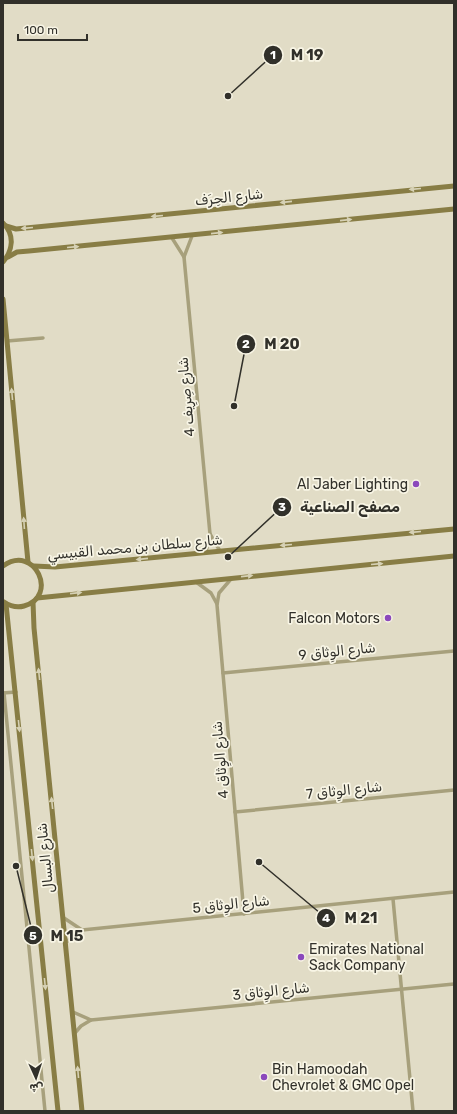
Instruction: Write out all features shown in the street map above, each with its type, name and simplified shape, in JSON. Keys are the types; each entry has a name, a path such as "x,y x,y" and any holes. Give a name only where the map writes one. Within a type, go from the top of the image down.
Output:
{"street":[{"name":"شارع الحِرَف","path":"4,225 16,229 454,186"},
{"path":"3,262 8,257 18,252 454,209"},
{"path":"4,225 12,241 8,257"},
{"name":"شارع صِرِيف 4","path":"192,236 184,257 210,534 206,552"},
{"name":"شارع صِرِيف 4","path":"172,238 184,257"},
{"path":"3,299 28,562"},
{"path":"7,341 43,338"},
{"name":"شارع سلطان بن محمد القبيسي","path":"34,566 55,567 454,529"},
{"name":"شارع صِرِيف 4","path":"210,534 220,551"},
{"path":"4,603 22,607 35,600 232,578 454,556"},
{"path":"3,566 13,561 28,562 34,566"},
{"name":"شارع البسال","path":"34,566 42,581 41,590 35,600 34,628 82,1111"},
{"name":"شارع الوِثاق 4","path":"232,578 219,593 217,605 244,914"},
{"path":"195,582 211,593 217,605"},
{"name":"شارع البسال","path":"4,603 16,692 58,1111"},
{"name":"شارع الوِثاق 9","path":"223,673 454,651"},
{"path":"16,692 4,693 45,1111"},
{"name":"شارع الوِثاق 7","path":"235,812 454,790"},
{"name":"شارع الوِثاق 5","path":"82,930 454,892"},
{"path":"392,899 414,1111"},
{"path":"64,918 82,930 66,942"},
{"name":"شارع الوِثاق 3","path":"72,1012 90,1020 454,984"},
{"path":"74,1034 81,1026 90,1020"}],"shaded area":[{"path":"3,3 454,3 454,1111 3,1111"}],"place":[{"name":"M 19","path":"228,96"},
{"name":"M 20","path":"234,406"},
{"name":"Al Jaber Lighting","path":"416,484"},
{"name":"مصفح الصناعية","path":"228,557"},
{"name":"Falcon Motors","path":"388,618"},
{"name":"M 21","path":"259,862"},
{"name":"M 15","path":"16,866"},
{"name":"Emirates National Sack Company","path":"301,957"},
{"name":"Bin Hamoodah Chevrolet & GMC Opel","path":"264,1077"}]}
